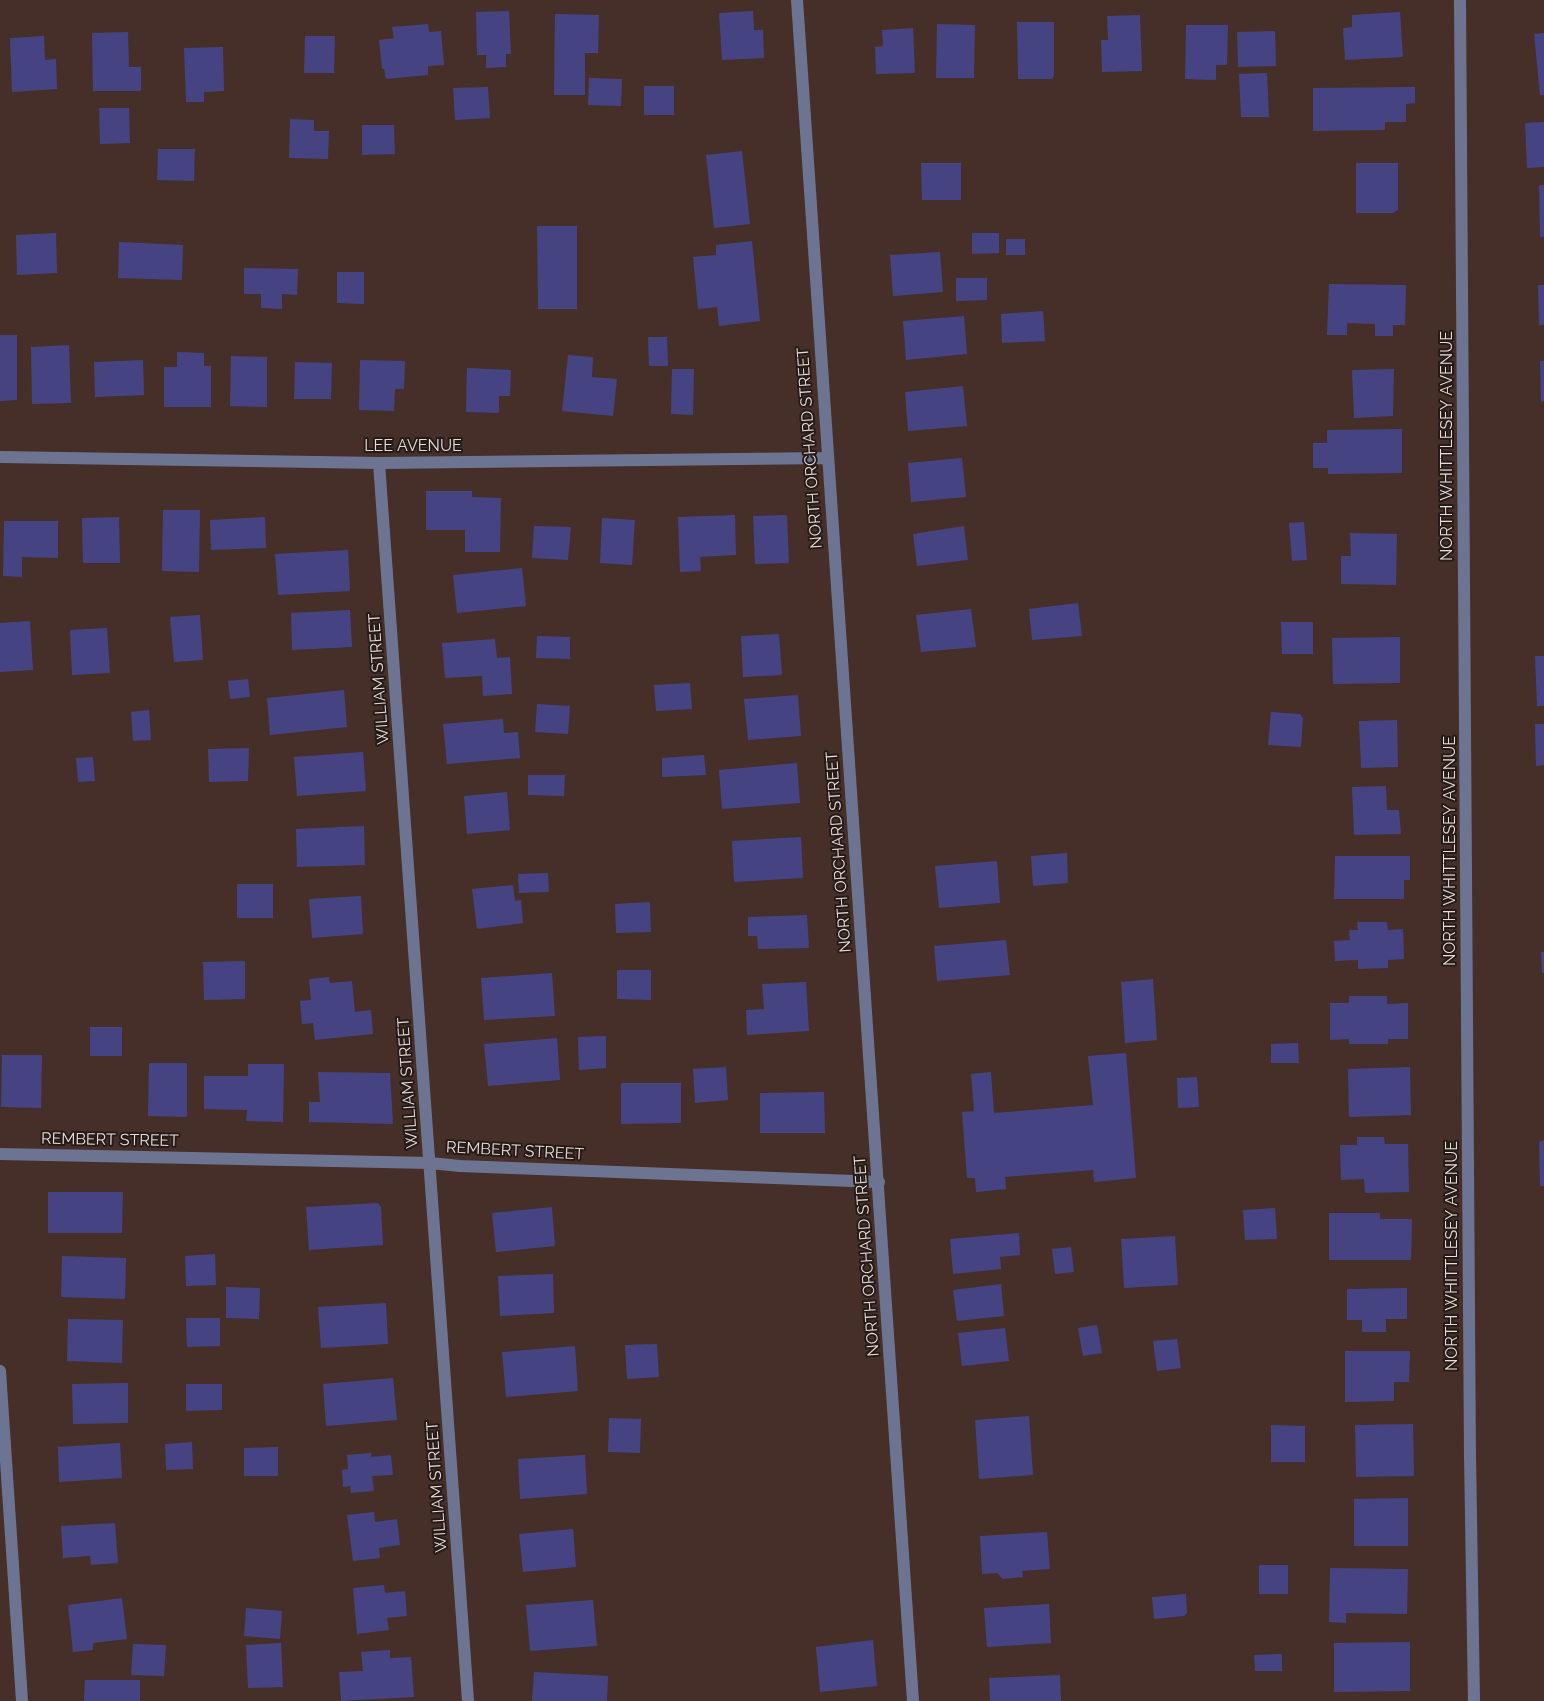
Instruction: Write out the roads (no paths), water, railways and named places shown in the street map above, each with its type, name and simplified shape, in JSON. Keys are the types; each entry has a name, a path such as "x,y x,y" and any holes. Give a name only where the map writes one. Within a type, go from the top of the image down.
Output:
{"street":[{"name":"NORTH ORCHARD STREET","path":"797,0 913,1701"},
{"name":"NORTH WHITTLESEY AVENUE","path":"1460,0 1470,1445 1474,1701"},
{"name":"LEE AVENUE","path":"0,457 379,463 827,458"},
{"name":"WILLIAM STREET","path":"379,463 468,1701"},
{"name":"REMBERT STREET","path":"0,1154 430,1163 878,1182"},
{"path":"0,1371 22,1701"}]}
